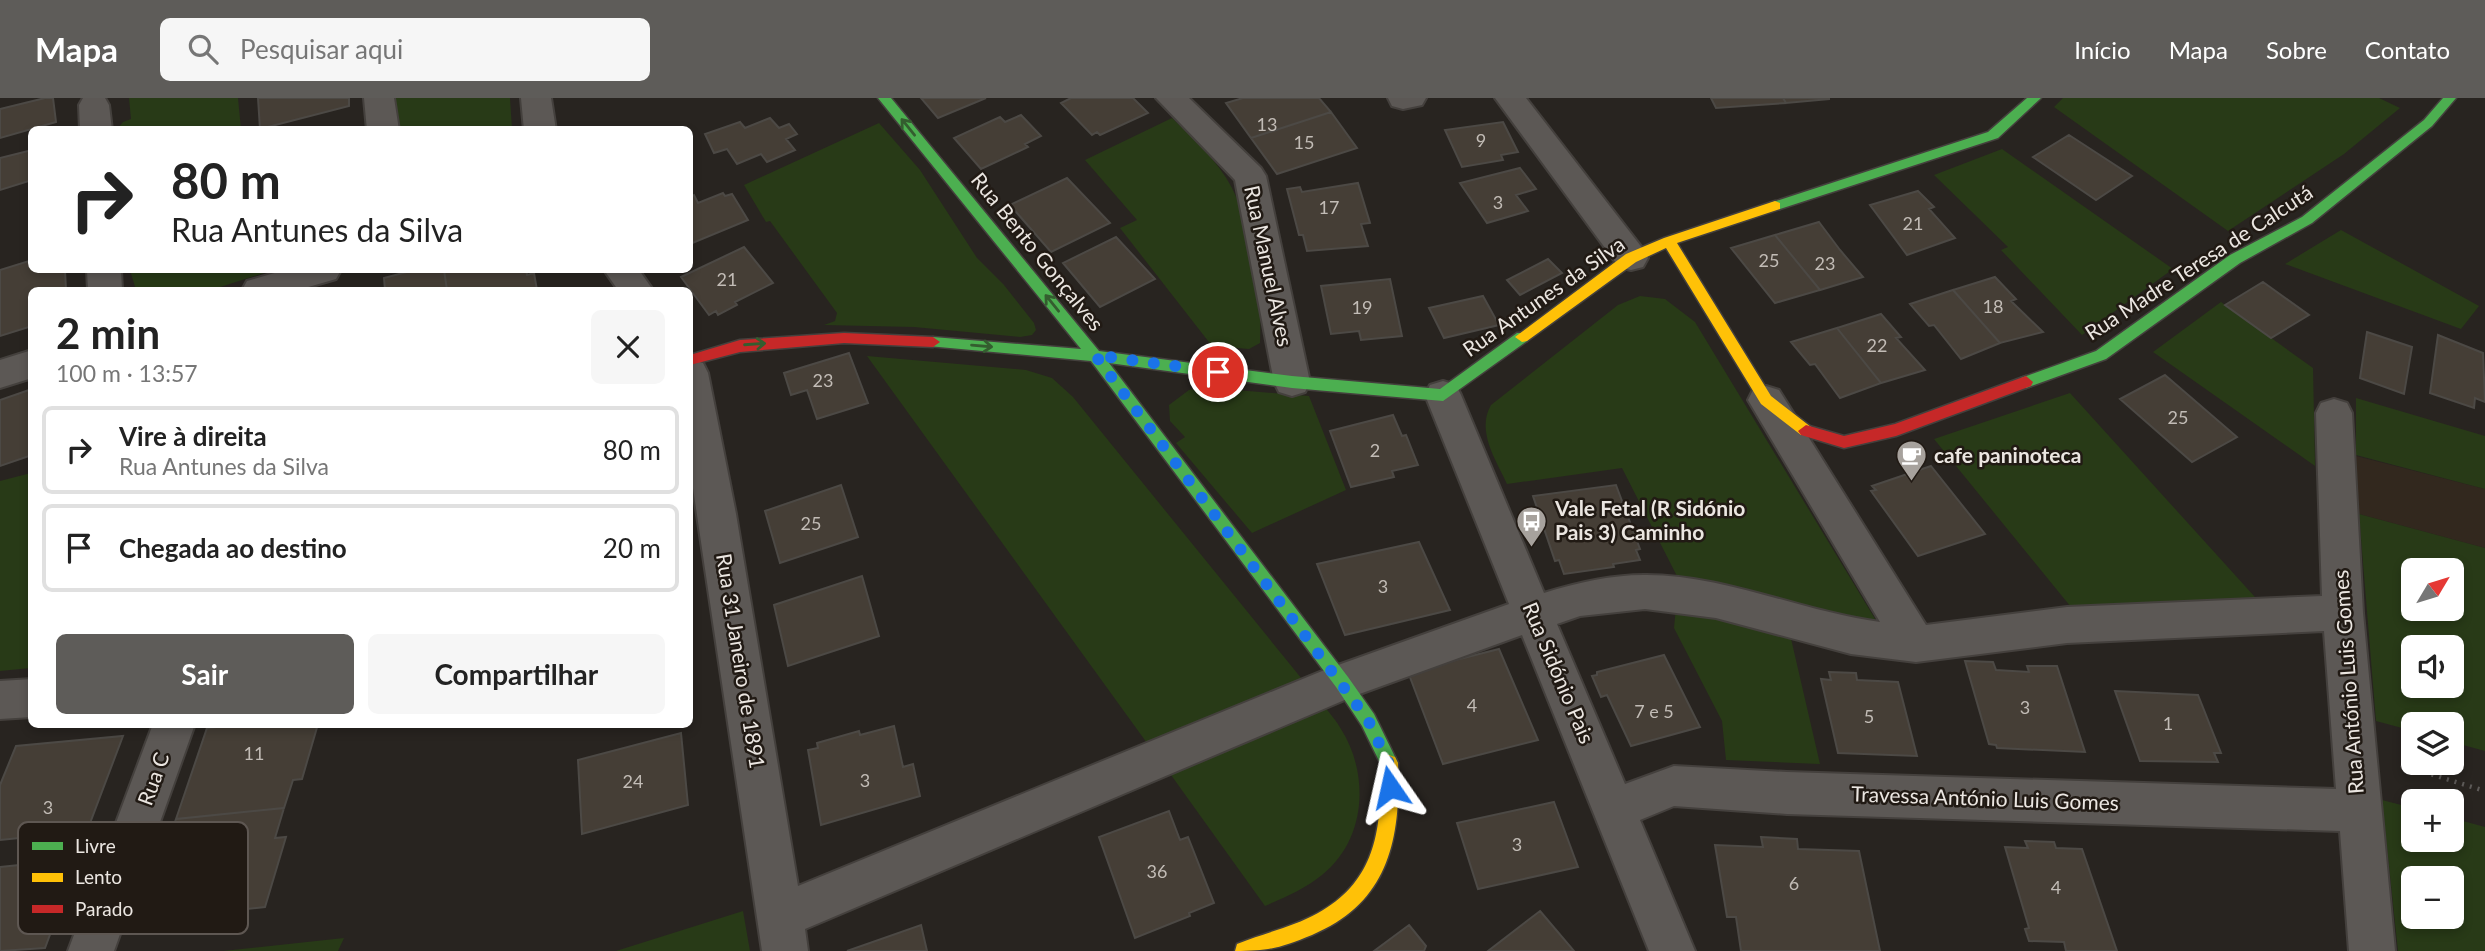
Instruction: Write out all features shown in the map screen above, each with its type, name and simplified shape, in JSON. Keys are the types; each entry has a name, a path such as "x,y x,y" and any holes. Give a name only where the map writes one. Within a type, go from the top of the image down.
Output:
{"street":[{"path":"379,98 382,126"},
{"path":"536,98 540,126"},
{"name":"Rua Bento Gonçalves","path":"884,98 1095,355 1342,682 1368,720 1389,764 1391,810 1383,854 1362,891 1326,919 1244,951"},
{"name":"Rua Manuel Alves","path":"1171,98 1250,176 1292,382"},
{"path":"1510,98 1631,258"},
{"name":"Rua Antunes da Silva","path":"1443,395 1631,258 1669,241 1993,135 2035,98"},
{"name":"Rua Madre Teresa de Calcutá","path":"1669,241 1766,400 1804,430 1844,442 1896,430 2101,355 2235,259 2307,220 2428,123 2450,98"},
{"path":"269,287 314,273"},
{"path":"693,359 740,346 844,338 908,340 1095,355 1292,382 1443,395"},
{"path":"0,374 28,365"},
{"name":"Rua 31 Janeiro de 1891","path":"693,386 704,433 782,934"},
{"name":"Rua Sidónio Pais","path":"1443,395 1672,951"},
{"path":"1766,400 1916,644"},
{"name":"Rua António Luis Gomes","path":"2334,413 2343,613 2372,951"},
{"path":"782,934 1342,682 1580,599 1645,592 1716,601 1852,636 1916,644 2067,625 2343,613"},
{"path":"0,700 28,698"},
{"name":"Rua C","path":"138,822 173,728"},
{"name":"Travessa António Luis Gomes","path":"1615,809 1674,786 1787,793 2359,811"},
{"name":"Rua C","path":"91,951 97,934"}],"path":[{"path":"2354,750 2485,791"}],"shaded area":[{"path":"2356,456 2485,489 2485,548 2359,514"}],"green space":[{"path":"129,98 238,98 241,126 120,126 131,119"},
{"path":"393,98 510,98 512,126 398,126"},
{"path":"2063,98 2379,98 2400,108 2344,154 2228,231 2054,107"},
{"path":"1172,118 1220,169 1240,206 1251,244 1258,284 1260,343 1249,349 1212,346 1120,228 1137,220 1085,160"},
{"path":"879,123 920,170 977,258 1004,285 1034,323 1036,330 1032,335 1020,337 914,327 824,325 835,321 837,313 770,221 766,222 744,185"},
{"path":"2002,149 2173,269 2082,335 2001,250 2008,247 1934,175"},
{"path":"2341,230 2479,306 2461,329 2285,264"},
{"path":"131,273 264,273 220,287 135,287"},
{"path":"1640,296 1665,299 1695,322 1880,627 1681,584 1622,468 1507,484 1489,445 1486,425 1491,405 1618,305"},
{"path":"2221,302 2313,368 2315,466 2153,352"},
{"path":"867,356 1026,370 1052,378 1073,397 1306,684 1152,750"},
{"path":"1200,387 1309,396 1346,490 1252,533 1176,443 1185,437 1170,421 1169,405 1189,390"},
{"path":"2070,393 2264,607 2075,612 1934,439"},
{"path":"2356,398 2485,436 2485,489 2356,455"},
{"path":"28,474 28,668 0,671 0,481"},
{"path":"2359,514 2485,548 2485,751 2464,745 2464,712 2401,712 2401,728 2376,721"},
{"path":"1676,607 1789,630 1820,764 1726,760 1722,721 1674,628"},
{"path":"1321,703 1341,729 1356,766 1359,806 1355,826 1337,861 1322,875 1302,889 1265,906 1166,768"},
{"path":"2382,800 2401,805 2401,852 2464,852 2464,821 2485,827 2485,951 2398,951"},
{"path":"743,911 750,951 616,951"},
{"path":"344,938 338,951 223,951"}],"building":[{"path":"53,98 56,122 28,126 28,130 0,138 0,109"},
{"path":"258,98 349,98 349,106 272,126 260,126"},
{"path":"921,98 986,98 938,118"},
{"path":"1071,98 1133,98 1148,113 1100,135 1097,132 1092,135 1061,103"},
{"path":"1243,98 1319,98 1331,112 1251,138 1226,103"},
{"path":"1711,98 1783,98 1786,103 1716,108"},
{"path":"1783,98 1829,98 1829,99 1786,103"},
{"path":"1331,112 1357,148 1277,174 1251,138"},
{"path":"1021,115 1041,136 1025,144 1028,147 981,169 954,138 1000,117 1005,122"},
{"path":"770,118 779,128 789,124 797,134 786,139 795,150 767,162 761,154 737,164 727,149 714,153 705,134 740,122 745,128"},
{"path":"1503,122 1518,152 1501,155 1503,160 1462,167 1445,130"},
{"path":"2069,135 2132,176 2096,200 2033,157"},
{"path":"28,151 28,181 0,190 0,158"},
{"path":"1520,168 1536,189 1516,195 1528,211 1487,223 1460,183"},
{"path":"1067,178 1110,223 1051,252 1010,205"},
{"path":"1358,183 1370,223 1361,224 1368,246 1307,251 1303,235 1299,235 1287,189 1300,187 1302,192"},
{"path":"1918,191 1934,207 1929,209 1955,238 1907,255 1870,205"},
{"path":"723,193 725,196 732,194 748,220 693,243 693,196 698,203"},
{"path":"1819,222 1863,277 1820,290 1775,235"},
{"path":"1775,235 1820,290 1775,303 1731,248"},
{"path":"1116,237 1155,279 1100,307 1063,263"},
{"path":"744,247 773,283 735,302 737,305 718,315 716,311 709,315 693,293 693,287 688,287 681,277"},
{"path":"1548,259 1562,273 1520,295 1507,280"},
{"path":"28,261 28,273 65,273 66,287 28,287 28,327 0,336 0,270"},
{"path":"403,273 444,273 447,287 385,287 384,278"},
{"path":"444,273 534,273 536,287 447,287"},
{"path":"1995,277 2016,299 2011,301 2043,332 2000,343 1953,290"},
{"path":"1390,279 1402,336 1361,340 1359,331 1331,334 1321,286"},
{"path":"2263,282 2309,315 2271,338 2225,305"},
{"path":"1953,290 2000,343 1961,359 1934,325 1929,326 1910,304"},
{"path":"1483,296 1499,325 1444,338 1429,308"},
{"path":"1881,314 1901,337 1896,338 1925,370 1881,383 1837,328"},
{"path":"1837,328 1881,383 1840,398 1815,364 1810,365 1791,342"},
{"path":"2367,332 2412,347 2404,394 2360,378"},
{"path":"2438,335 2483,353 2485,402 2475,398 2474,408 2430,393"},
{"path":"849,353 868,403 817,419 807,390 791,395 784,373"},
{"path":"2165,375 2237,437 2192,462 2120,399"},
{"path":"28,390 28,456 0,466 0,400"},
{"path":"1393,415 1402,436 1406,435 1418,465 1392,471 1394,477 1351,487 1330,431"},
{"path":"1931,466 1985,534 1918,556 1871,491 1876,490 1872,486"},
{"path":"841,485 858,537 780,563 765,511"},
{"path":"1616,485 1640,549 1636,550 1640,560 1613,564 1614,567 1564,574 1559,560 1555,561 1533,496"},
{"path":"1419,542 1450,610 1345,635 1317,564"},
{"path":"862,576 879,636 788,666 774,605"},
{"path":"1499,649 1538,740 1443,764 1408,672"},
{"path":"1664,655 1700,727 1631,746 1607,695 1601,697 1592,676 1597,675 1597,672"},
{"path":"1965,661 1993,662 1996,670 2029,672 2027,666 2057,666 2085,752 1997,748 1996,745 1989,744"},
{"path":"1829,672 1856,673 1857,680 1898,682 1917,756 1838,753 1821,679 1831,680"},
{"path":"2115,691 2198,695 2221,753 2214,753 2218,762 2140,761"},
{"path":"894,726 903,767 913,764 920,796 821,825 808,750 818,748 817,743 859,731 860,735"},
{"path":"207,728 317,728 302,779 293,780 284,808 176,819"},
{"path":"681,733 688,805 582,834 578,760"},
{"path":"123,736 90,822 18,822 18,838 0,840 0,785 16,746"},
{"path":"1554,802 1578,867 1478,889 1457,823"},
{"path":"284,808 275,838 286,837 265,907 248,909 248,822 175,822 176,819"},
{"path":"1169,811 1180,840 1188,837 1214,903 1189,913 1190,916 1135,938 1099,837"},
{"path":"1761,837 1797,839 1798,849 1859,851 1880,951 1741,951 1736,917 1727,917 1715,845 1763,847"},
{"path":"2025,841 2054,842 2056,848 2082,849 2117,951 2066,951 2064,942 2029,941 2025,929 2029,928 2005,847 2028,848"},
{"path":"18,865 18,934 50,934 45,948 0,951 0,867"},
{"path":"1540,911 1574,951 1488,951"},
{"path":"921,925 927,951 847,951"},
{"path":"1409,925 1426,946 1424,951 1374,951"}],"traffic: fast":[{"path":"884,98 1095,356 1342,682 1368,720 1389,763"},
{"path":"1775,206 1993,135 2035,98"},
{"path":"2026,382 2101,355 2235,259 2307,220 2428,123 2450,98"},
{"path":"933,342 1095,356 1292,382 1443,395 1522,337"}],"traffic: slow":[{"path":"1522,337 1631,258 1669,241 1775,206"},
{"path":"1669,241 1766,400 1806,431"},
{"path":"1244,951 1324,920 1345,907 1361,891 1373,873 1387,831 1389,763"}],"traffic: jam":[{"path":"693,359 740,346 844,338 933,342"},
{"path":"1806,431 1844,442 1896,430 2026,382"}],"place":[{"name":"cafe paninoteca","path":"1911,483"},
{"name":"Vale Fetal (R Sidónio Pais 3) Caminho","path":"1532,548"}],"route":[{"path":"1218,372 1095,355 1368,720 1389,764 1390,787"}]}
